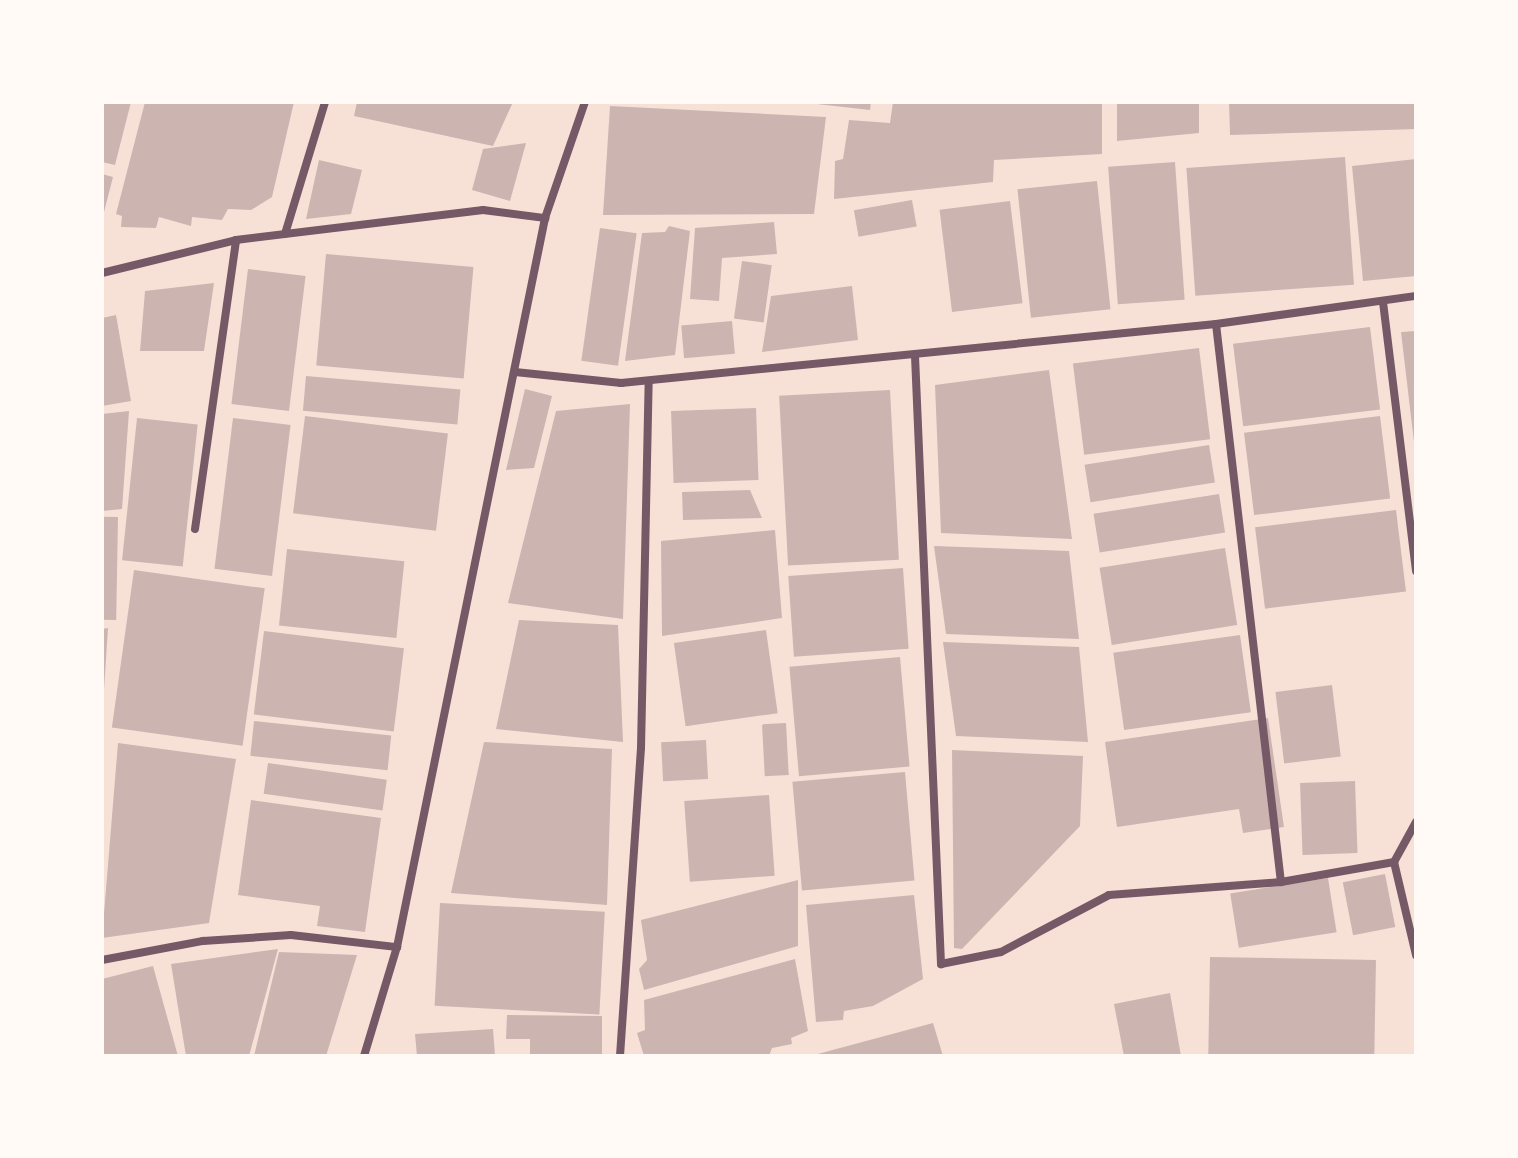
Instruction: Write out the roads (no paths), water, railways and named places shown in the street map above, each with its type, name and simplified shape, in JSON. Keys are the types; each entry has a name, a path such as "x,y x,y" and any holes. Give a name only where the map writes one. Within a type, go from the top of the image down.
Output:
{"street":[{"path":"285,234 325,102"},
{"path":"364,1056 397,947 545,218 585,102"},
{"path":"102,273 236,240 483,210 545,218"},
{"path":"195,529 236,240"},
{"path":"515,372 621,383 649,381 1216,324 1416,296"},
{"path":"1383,302 1416,571"},
{"path":"1216,324 1281,882"},
{"path":"915,356 941,964 1001,952 1109,895 1281,882 1394,862"},
{"path":"620,1056 641,762 649,381"},
{"path":"1416,822 1394,862 1416,955"},
{"path":"102,960 203,941 291,935 397,947"}]}
